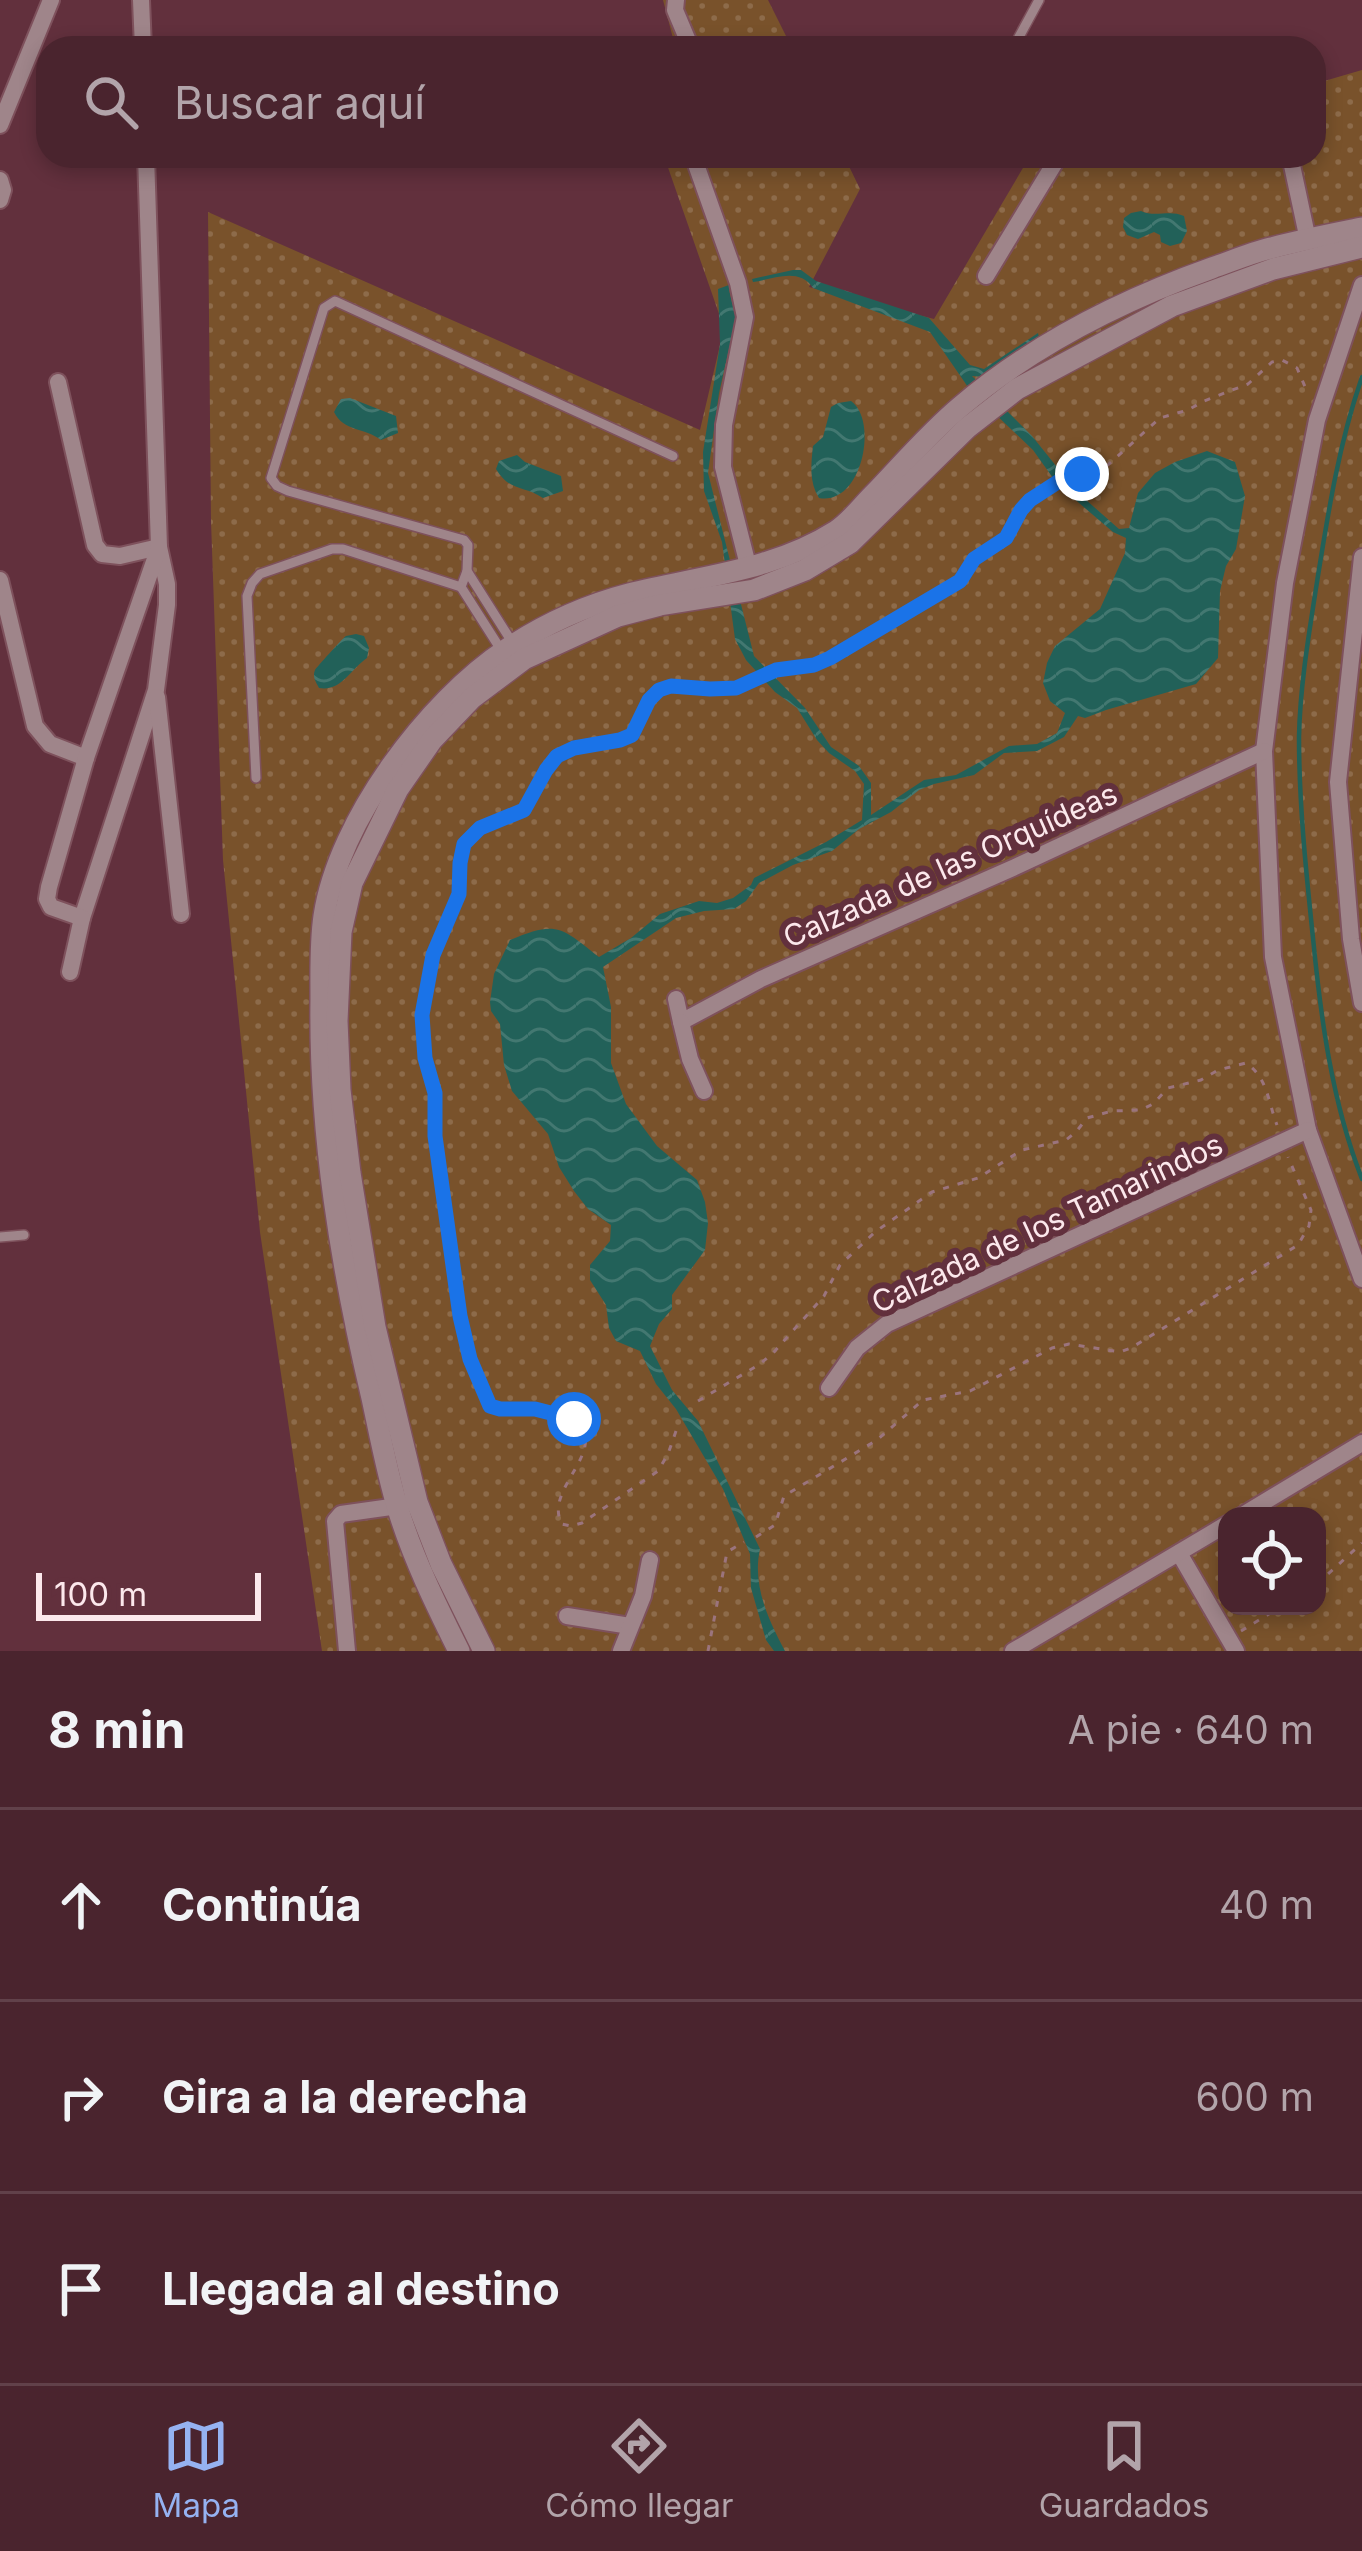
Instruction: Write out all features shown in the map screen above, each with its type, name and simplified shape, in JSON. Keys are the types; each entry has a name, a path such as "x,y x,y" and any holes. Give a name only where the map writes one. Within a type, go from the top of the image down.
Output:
{"street":[{"path":"2,118 50,0"},
{"path":"141,0 142,36"},
{"path":"676,0 675,10 687,36"},
{"path":"0,89 2,118"},
{"path":"70,972 82,918 156,690 167,604 159,547 146,168"},
{"path":"697,168 738,283 745,317 724,425 723,467 762,575"},
{"path":"986,276 1052,168"},
{"path":"1293,168 1308,240"},
{"path":"0,180 0,200"},
{"path":"459,1651 424,1581 340,1174 337,1021 341,932 352,883 398,788 432,740 513,656 618,616 762,575 840,528 961,420 1095,316 1266,249 1362,228"},
{"path":"1010,380 1172,306 1273,269 1362,248"},
{"path":"1362,285 1317,420 1285,583 1264,751 1273,957 1308,1130 1362,1279"},
{"path":"1138,298 1146,320"},
{"path":"58,382 95,545 102,554 120,556 159,547"},
{"path":"82,918 51,908 47,899 86,758 159,547"},
{"path":"1362,557 1338,782 1351,939 1362,1003"},
{"path":"0,580 35,726 50,745 86,758"},
{"path":"156,690 181,914"},
{"name":"Calzada de las Orquídeas","path":"681,1022 760,980 1264,751"},
{"path":"676,999 690,1059 704,1091"},
{"name":"Calzada de los Tamarindos","path":"829,1388 857,1348 887,1324 1308,1130"},
{"path":"1256,1507 1362,1443"},
{"path":"346,1651 335,1521 341,1514 407,1505"},
{"path":"407,1505 484,1651"},
{"path":"1013,1651 1218,1530"},
{"path":"1179,1553 1233,1644"},
{"path":"621,1651 643,1596 650,1560"},
{"path":"567,1616 630,1626"}],"lane":[{"path":"1020,36 1039,0"},
{"path":"461,587 467,571 464,540 288,490 271,478 323,308 335,301 673,456"},
{"path":"256,778 247,596 260,574 343,549 461,587 513,656"},
{"path":"467,571 513,656"},
{"path":"0,1237 24,1235"}],"path":[{"path":"676,1430 658,1471 582,1523 562,1523 556,1509 583,1457 583,1431 574,1419 562,1415 490,1406 470,1359 436,1149 435,1093 425,1058 422,1015 433,955 459,894 464,844 480,828 524,810 557,756 632,735 659,690 671,686 736,688 776,670 814,665 960,581 974,559 1006,538 1030,500 1070,474 1100,472 1160,418 1248,384 1282,360 1297,368 1306,389 1327,394"},
{"path":"698,1401 774,1352 824,1296 840,1264 875,1232 932,1192 978,1178 1022,1150 1066,1140 1087,1118 1141,1109 1168,1088 1201,1080 1218,1070 1246,1063 1264,1083 1311,1210 1309,1226 1298,1245 1131,1348 1120,1352 1069,1344 1052,1348 970,1391 922,1400 877,1439 784,1496 775,1525 756,1537"},
{"path":"708,1651 727,1552 744,1542"},
{"path":"1326,1576 1362,1543"},
{"path":"1233,1644 1270,1615"}],"shaded area":[{"path":"663,0 768,0 786,36 672,36"},
{"path":"1362,70 1362,1651 322,1651 260,1232 223,860 211,521 208,212 700,430 724,328 668,168 850,168 860,189 809,287 934,319 1023,168 1326,168 1326,80"}],"water":[{"path":"1141,211 1184,216 1187,231 1181,243 1170,246 1154,232 1138,239 1127,235 1124,218"},
{"path":"793,270 929,318 970,365 984,369 1038,333 1040,342 984,377 972,376 1032,436 1077,492 1119,529 1129,528 1138,493 1155,473 1207,451 1235,462 1245,496 1236,549 1220,591 1218,658 1196,684 1085,718 1078,716 1064,737 1037,751 1004,753 974,775 919,790 832,851 759,883 734,909 676,918 603,967 611,1007 611,1063 626,1104 657,1146 697,1180 708,1223 705,1250 672,1295 672,1309 650,1346 672,1390 698,1421 760,1549 760,1589 785,1651 774,1651 766,1640 751,1588 750,1554 723,1489 640,1351 616,1341 609,1328 606,1305 590,1280 590,1265 610,1241 611,1225 588,1209 574,1191 559,1167 548,1134 512,1091 500,1024 490,1002 494,974 510,940 538,930 558,930 599,957 660,914 699,901 733,898 754,878 862,820 864,784 855,771 817,740 797,708 746,660 735,639 722,542 704,491 703,452 720,344 718,289 737,282 729,290 736,318 708,473 754,656 805,708 831,747 859,766 871,783 871,815 924,780 956,775 1009,746 1037,744 1057,733 1065,713 1050,701 1043,683 1047,663 1055,646 1100,609 1125,553 1126,538 1058,485 1033,450 970,390 930,332 813,288 801,278 752,279"},
{"path":"350,398 396,416 398,433 381,440 343,423 334,412 341,399"},
{"path":"851,401 864,426 862,460 846,489 834,497 819,498 812,479 813,446 823,437 831,407"},
{"path":"517,455 561,476 563,491 543,498 506,481 496,469 499,461"},
{"path":"346,636 364,636 367,658 340,683 319,688 315,670"}],"waterway":[{"path":"1362,377 1325,530 1305,660 1299,737 1305,863 1324,1030 1335,1091 1362,1179"}],"route":[{"path":"574,1419 535,1409 490,1406 470,1359 460,1316 422,1015 433,955 459,894 464,844 480,828 524,810 557,756 632,735 659,690 671,686 736,688 776,670 830,658 960,581 974,559 1006,538 1030,500 1070,474 1082,474"}]}
